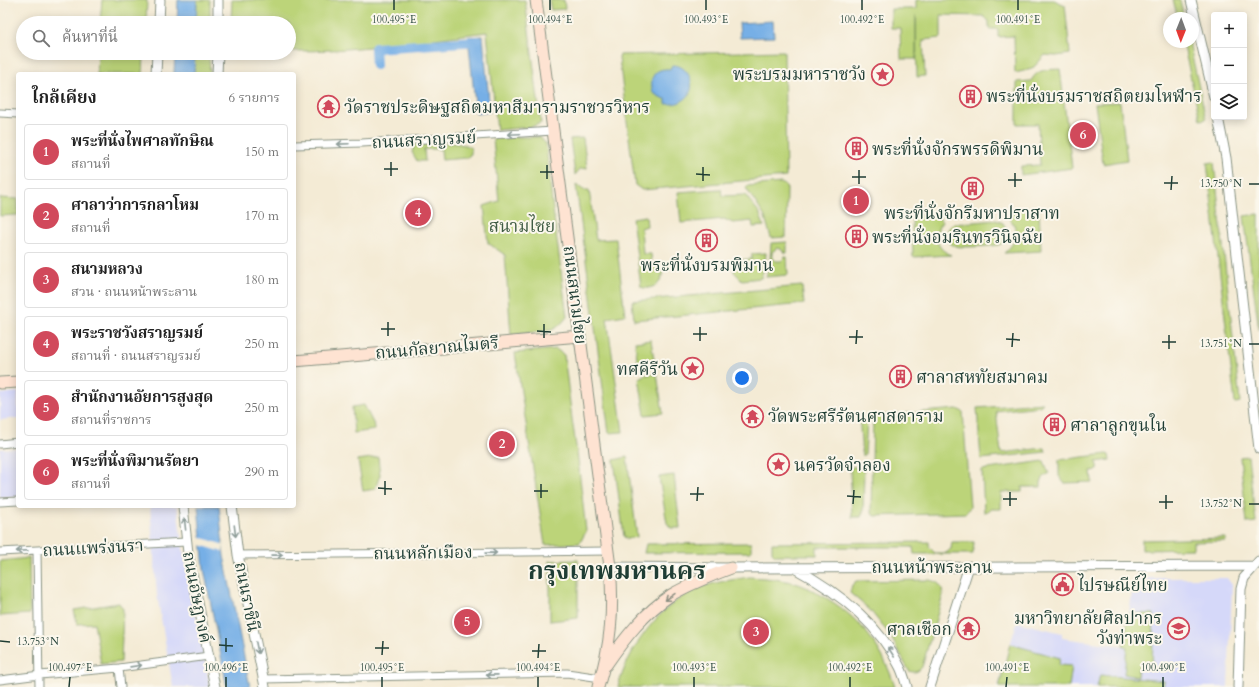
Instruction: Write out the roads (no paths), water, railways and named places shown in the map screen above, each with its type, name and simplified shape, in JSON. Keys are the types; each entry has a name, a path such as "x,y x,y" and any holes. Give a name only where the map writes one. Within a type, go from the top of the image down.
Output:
{"main road":[{"name":"ถนนสนามไชย","path":"536,0 613,597 611,624 601,678"},
{"name":"ถนนกัลยาณไมตรี","path":"296,361 580,336"},
{"path":"0,383 16,382"},
{"path":"601,678 622,642 641,620 671,596 700,580 730,568"}],"street":[{"path":"159,16 160,0"},
{"path":"218,0 218,16"},
{"path":"1191,0 1211,84"},
{"path":"156,72 157,60"},
{"path":"218,60 218,72"},
{"path":"0,113 16,114"},
{"path":"1219,120 1226,158 1259,449"},
{"name":"ถนนสราญรมย์","path":"296,145 375,142 553,131"},
{"path":"0,444 16,442"},
{"path":"0,502 16,501"},
{"name":"ถนนอัษฎางค์","path":"183,508 186,542 214,687"},
{"name":"ถนนราชินี","path":"232,508 238,555 264,683"},
{"name":"ถนนแพร่งนรา","path":"0,552 186,542"},
{"path":"37,551 39,687"},
{"name":"ถนนหลักเมือง","path":"238,555 608,551"},
{"path":"1238,687 1242,589 1244,578 1257,564"},
{"name":"ถนนหน้าพระลาน","path":"610,567 793,568 1257,564"},
{"path":"930,687 969,566"},
{"path":"793,568 814,579 862,614 880,635 900,667 907,687"},
{"path":"0,680 119,668 209,656"},
{"path":"119,668 121,687"},
{"path":"264,683 567,673 601,678"}],"water":[{"path":"178,0 197,0 196,16 177,16"},
{"path":"773,21 774,37 740,38 739,23"},
{"path":"483,36 490,112 476,113 468,37"},
{"path":"175,60 195,60 194,72 174,72"},
{"path":"672,65 684,69 688,74 691,91 687,97 680,102 666,104 666,99 653,93 652,78 660,70 670,69"},
{"path":"198,508 219,508 224,556 250,687 227,687 204,569"}],"waterway":[{"path":"376,65 375,48 478,41 478,45"}],"place":[{"name":"พระบรมมหาราชวัง","path":"882,74"},
{"name":"พระที่นั่งบรมราชสถิตยมโหฬาร","path":"970,96"},
{"name":"วัดราชประดิษฐสถิตมหาสีมารามราชวรวิหาร","path":"328,107"},
{"name":"พระที่นั่งพิมานรัตยา","path":"1083,135"},
{"name":"พระที่นั่งจักรพรรดิพิมาน","path":"856,149"},
{"name":"พระที่นั่งจักรีมหาปราสาท","path":"972,189"},
{"name":"พระที่นั่งไพศาลทักษิณ","path":"856,201"},
{"name":"พระราชวังสราญรมย์","path":"418,213"},
{"name":"พระที่นั่งอมรินทรวินิจฉัย","path":"856,237"},
{"name":"พระที่นั่งบรมพิมาน","path":"707,241"},
{"name":"ทศคีรีวัน","path":"693,369"},
{"name":"ศาลาสหทัยสมาคม","path":"900,377"},
{"name":"วัดพระศรีรัตนศาสดาราม","path":"752,416"},
{"name":"ศาลาลูกขุนใน","path":"1055,425"},
{"name":"ศาลาว่าการกลาโหม","path":"502,444"},
{"name":"นครวัดจำลอง","path":"778,465"},
{"name":"ไปรษณีย์ไทย","path":"1062,585"},
{"name":"สำนักงานอัยการสูงสุด","path":"467,622"},
{"name":"มหาวิทยาลัยศิลปากร วังท่าพระ","path":"1178,628"},
{"name":"ศาลเชือก","path":"968,629"},
{"name":"สนามหลวง","path":"756,632"}],"district":[{"name":"กรุงเทพมหานคร","path":"617,571"}],"park label":[{"name":"สนามไชย","path":"522,226"}]}
